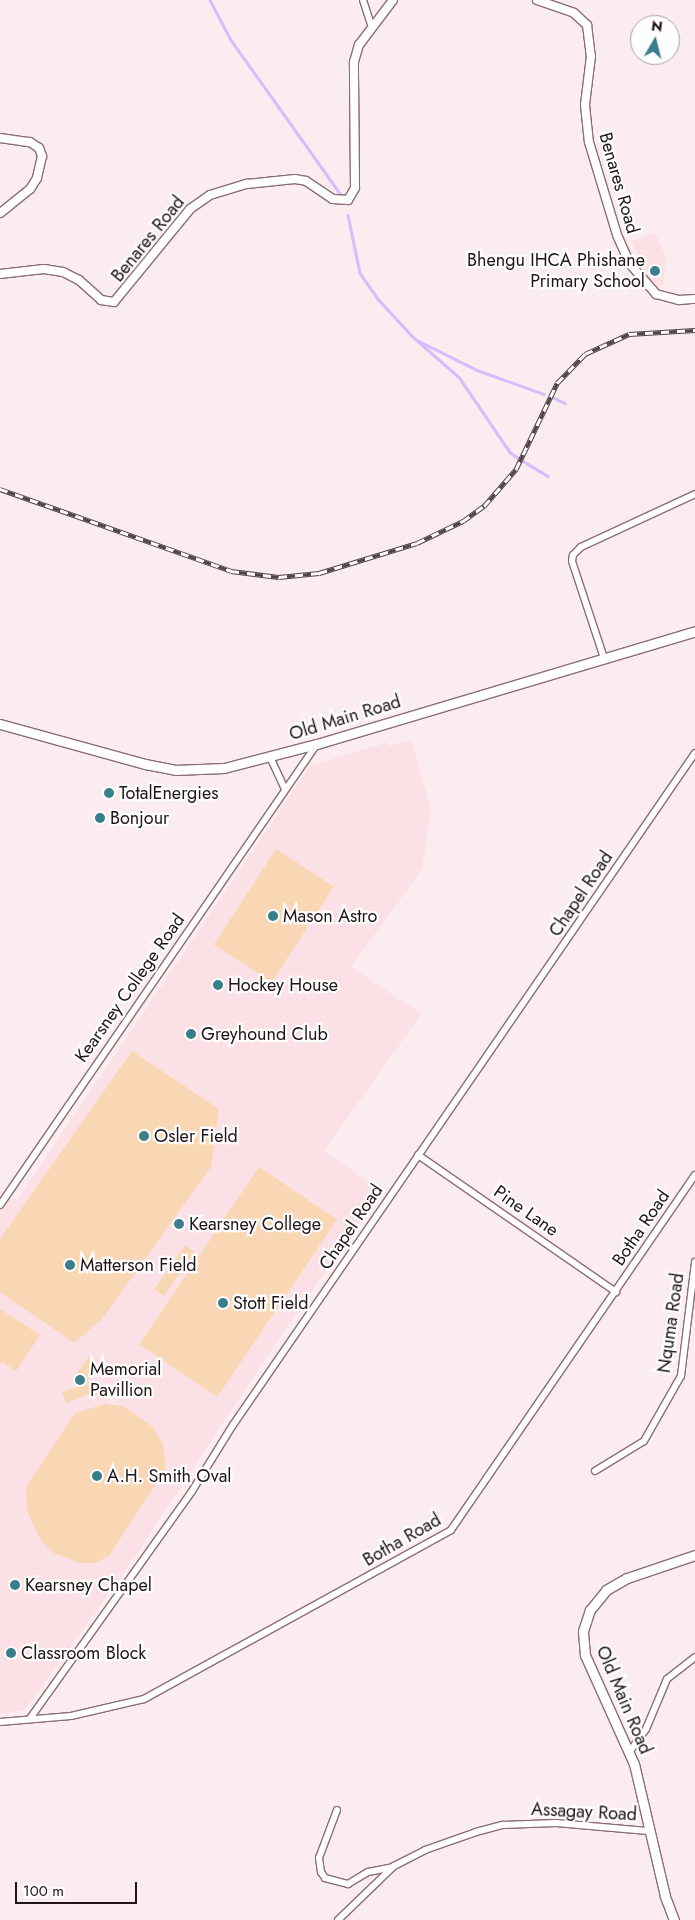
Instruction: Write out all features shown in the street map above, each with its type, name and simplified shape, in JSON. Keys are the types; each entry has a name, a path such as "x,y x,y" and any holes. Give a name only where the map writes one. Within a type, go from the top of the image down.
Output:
{"main road":[{"name":"Old Main Road","path":"0,724 175,770 224,768 317,744 695,631"},
{"name":"Old Main Road","path":"674,1920 648,1830 630,1751 585,1655 584,1624 594,1603 618,1582 695,1555"}],"street":[{"path":"363,0 372,26"},
{"name":"Benares Road","path":"0,274 44,269 62,272 79,280 101,300 114,302 190,209 199,201 227,188 295,179 306,181 333,200 348,200 355,188 354,62 359,45 393,0"},
{"name":"Benares Road","path":"537,0 574,13 587,25 591,56 585,105 589,142 617,234 630,264 656,294 680,300 695,299"},
{"path":"0,138 30,142 39,148 42,156 37,178 30,189 0,212"},
{"path":"604,658 572,561 573,555 599,538 695,494"},
{"name":"Kearsney College Road","path":"0,1205 317,744"},
{"name":"Chapel Road","path":"31,1718 192,1491 418,1155 695,753"},
{"path":"270,757 285,789"},
{"name":"Pine Lane","path":"418,1155 616,1292"},
{"name":"Botha Road","path":"0,1722 79,1714 144,1699 451,1530 695,1175"},
{"name":"Nquma Road","path":"595,1470 644,1441 681,1376 695,1262"},
{"path":"630,1751 646,1729 667,1679 695,1657"},
{"path":"337,1810 319,1858 321,1872 325,1878 348,1884 368,1872 394,1866"},
{"name":"Assagay Road","path":"338,1920 394,1866 450,1840 503,1825 556,1822 648,1830"}],"shaded area":[{"name":"Bhengu IHCA Phishane Primary School","path":"655,233 666,257 663,285 654,288 631,241"},
{"name":"Kearsney College","path":"411,740 431,810 422,869 351,967 421,1014 324,1151 381,1191 267,1356 133,1560 25,1710 0,1714 0,1190 16,1201 310,766 388,742 389,746"},
{"name":"Mason Astro","path":"276,849 334,887 272,982 214,945"},
{"path":"132,1051 219,1109 211,1167 102,1319 74,1343 0,1292 0,1239"},
{"name":"Stott Field","path":"259,1167 337,1220 217,1397 139,1344"},
{"path":"185,1245 195,1252 164,1296 154,1289"},
{"path":"0,1309 40,1335 16,1371 2,1362 0,1365"},
{"name":"Memorial Pavillion","path":"90,1355 97,1360 86,1379 101,1389 95,1398 88,1394 66,1403 62,1392 81,1386 72,1380"},
{"name":"A.H. Smith Oval","path":"105,1404 123,1406 153,1427 163,1444 166,1468 109,1556 94,1563 80,1563 54,1553 41,1541 27,1511 26,1492 28,1484 75,1413"}],"waterway":[{"path":"210,0 231,40 341,195"},
{"path":"348,215 360,273 378,299 412,336 459,377 510,452 518,458"},
{"path":"417,340 477,370 544,394"},
{"path":"552,397 565,403"},
{"path":"523,461 548,476"}],"railway":[{"path":"0,489 231,571 279,577 319,573 417,543 463,521 484,506 516,469 557,383 585,354 629,334 695,330"}],"place":[{"name":"Bhengu IHCA Phishane Primary School","path":"655,271"},
{"name":"TotalEnergies","path":"109,793"},
{"name":"Bonjour","path":"100,818"},
{"name":"Mason Astro","path":"273,916"},
{"name":"Hockey House","path":"218,985"},
{"name":"Greyhound Club","path":"191,1034"},
{"name":"Osler Field","path":"144,1136"},
{"name":"Kearsney College","path":"179,1224"},
{"name":"Matterson Field","path":"70,1265"},
{"name":"Stott Field","path":"223,1303"},
{"name":"Memorial Pavillion","path":"80,1380"},
{"name":"A.H. Smith Oval","path":"97,1476"},
{"name":"Kearsney Chapel","path":"15,1585"},
{"name":"Classroom Block","path":"11,1653"}]}
